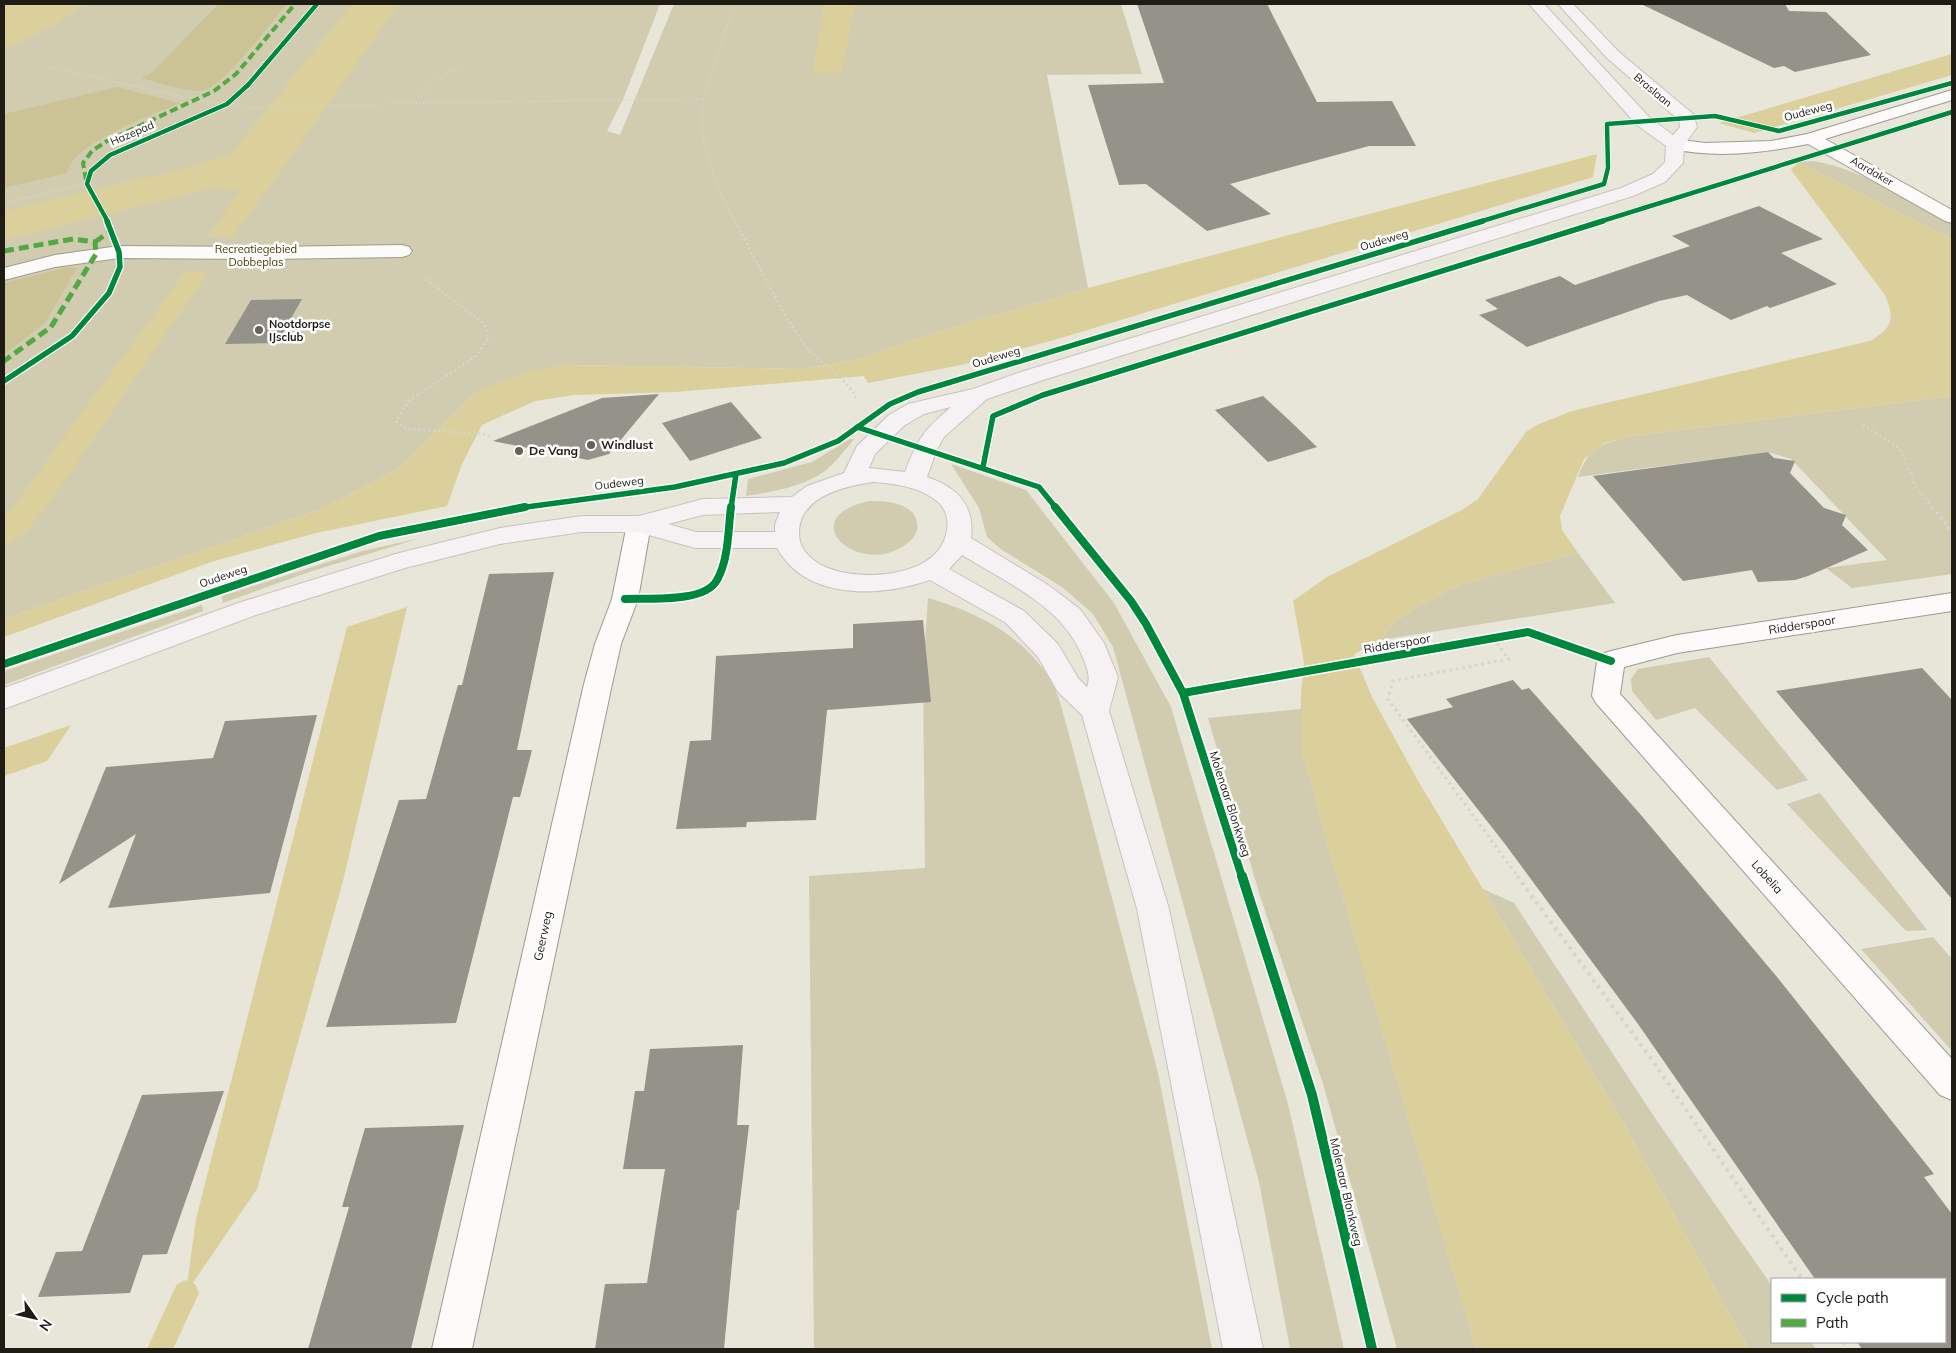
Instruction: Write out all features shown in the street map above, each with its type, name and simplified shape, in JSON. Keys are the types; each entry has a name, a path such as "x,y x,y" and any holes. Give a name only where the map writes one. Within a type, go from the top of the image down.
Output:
{"main road":[{"path":"854,477 865,451 897,420 916,409 980,394 1627,192 1659,178 1674,163 1675,144 1643,121 1536,4"},
{"name":"Braslaan","path":"1565,4 1613,55 1687,118 1689,127 1675,144"},
{"path":"914,479 925,449 935,433 980,394"},
{"path":"895,476 914,479 943,494 953,504 959,516 958,541 942,561 930,569 911,578 865,585 842,582 822,576 805,566 793,554 788,540 789,521 799,504 814,492 832,483 854,477 895,476"},
{"path":"4,699 248,609 399,561 500,536 582,524 639,524 703,507 799,504"},
{"path":"639,524 695,540 788,540"},
{"path":"958,541 1039,591 1071,615 1091,643 1104,677 1095,711"},
{"path":"930,569 1015,617 1048,651 1068,685 1095,711 1153,909 1243,1349"}],"street":[{"name":"Oudeweg","path":"1675,144 1706,148 1770,146 1810,138 1952,95"},
{"name":"Aardaker","path":"1810,138 1832,148 1952,217"},
{"path":"4,274 55,261 119,252 267,253 402,251"},
{"name":"Geerweg","path":"452,1349 598,684 608,644 625,599 639,524"},
{"name":"Ridderspoor","path":"1611,661 1677,644 1952,602"},
{"name":"Lobelia","path":"1611,661 1606,696 1952,1084"}],"path":[{"path":"733,4 701,109 702,137 714,177 738,228 783,312 807,349 844,381"},
{"path":"416,104 433,81 464,65"},
{"path":"50,67 196,100 255,108 704,99"},
{"path":"209,112 227,104 234,98"},
{"path":"4,203 88,181 112,230 119,252"},
{"path":"402,251 402,267 427,280 484,324 489,338 476,356 410,400 396,421 407,429 423,432 484,434 492,438"},
{"path":"1863,424 1900,449 1916,487 1952,532"},
{"path":"1484,640 1502,637"},
{"path":"1493,638 1509,659 1393,681 1388,700 1650,1057 1801,1278"}],"green space":[{"name":"Recreatiegebied Dobbeplas","path":"4,4 660,4 624,97 607,131 620,135 674,4 1121,4 1142,74 1047,75 1088,288 921,337 859,359 805,369 564,365 474,394 398,469 321,509 4,619"},
{"path":"1814,161 1850,171 1868,179 1952,223 1952,239 1798,162"},
{"path":"1952,396 1952,574 1852,588 1826,568 1887,560 1791,459 1768,452 1578,477 1587,459 1598,448 1612,441 1632,436"},
{"path":"850,439 854,439 833,464 816,477 787,488 746,496 748,479 812,462"},
{"path":"951,464 1026,490 1114,603 1171,707 1288,1104 1344,1349 1290,1349 1259,1182 1113,647 1093,614 1062,587 1002,550 987,537 979,508"},
{"path":"869,501 890,502 905,507 915,516 917,523 916,533 905,545 887,553 869,554 853,550 840,542 834,531 836,520 847,509"},
{"path":"421,538 312,571 223,603 222,596 362,551"},
{"path":"1578,553 1615,603 1381,640 1396,621 1417,607 1462,584"},
{"path":"928,598 983,619 1016,641 1031,654 1054,687 1058,696 1158,1073 1212,1349 814,1349 809,876 925,868 923,672"},
{"path":"202,605 203,611 4,685 4,671"},
{"path":"1709,657 1808,780 1777,790 1695,708 1656,720 1632,691 1631,679 1638,669"},
{"path":"1301,709 1301,746 1325,836 1476,1349 1397,1349 1324,1087 1260,896 1208,718"},
{"path":"1820,793 1927,930 1906,931 1787,804"},
{"path":"1483,889 1514,903 1655,1118 1771,1285 1771,1343 1812,1343 1816,1349 1749,1349 1624,1124"},
{"path":"1933,937 1952,959 1952,1051 1861,949"}],"shaded area":[{"path":"4,4 86,4 54,25 4,49"},
{"path":"219,4 287,4 235,66 213,86 198,91 173,87 141,78 151,73"},
{"path":"351,4 399,4 257,205 232,237 207,237 240,191 213,188 4,240 4,211 187,168 230,155"},
{"path":"823,4 855,4 842,73 813,73"},
{"path":"1952,54 1952,75 1754,133 1719,123"},
{"path":"117,87 180,103 134,122 99,140 84,150 73,161 67,173 4,188 4,114"},
{"path":"1597,154 1593,177 1061,338 961,365 868,383 864,376 675,392 574,395 535,401 482,425 462,464 447,506 316,533 211,562 4,637 4,619 321,509 398,469 474,394 531,371 564,365 805,369 859,359 921,337 1088,288"},
{"path":"1798,162 1952,239 1952,396 1632,436 1605,443 1584,459 1560,516 1562,530 1578,553 1462,584 1417,607 1396,621 1381,640 1354,654 1372,697 1417,779 1624,1124 1749,1349 1476,1349 1325,836 1301,746 1301,694 1304,662 1293,601 1327,577 1462,510 1478,499 1526,432 1537,425 1572,411 1870,341 1883,332 1891,317 1885,295 1791,170"},
{"path":"69,267 77,268 45,323 4,355 4,283"},
{"path":"191,271 208,273 43,512 24,534 4,547 4,519 184,273"},
{"path":"407,607 343,881 257,1189 186,1293 196,1219 347,627"},
{"path":"71,725 47,761 4,776 4,748"}],"building":[{"path":"1137,4 1267,4 1317,102 1392,101 1416,146 1369,146 1230,184 1271,214 1207,231 1146,184 1119,185 1088,85 1164,83"},
{"path":"1641,4 1785,4 1789,11 1826,12 1871,55 1795,72 1784,66 1774,68"},
{"path":"1759,206 1823,239 1781,253 1837,284 1770,308 1767,306 1731,320 1687,295 1659,301 1527,347 1479,315 1498,309 1485,300 1560,276 1575,285 1690,246 1672,236"},
{"path":"302,299 277,343 225,344 251,300"},
{"path":"659,394 609,454 588,460 493,441 602,398"},
{"path":"1263,396 1317,447 1268,462 1215,410"},
{"path":"731,402 762,438 690,461 662,423"},
{"path":"1768,452 1774,458 1795,461 1790,473 1824,508 1846,515 1842,525 1868,550 1795,580 1758,582 1752,570 1683,581 1593,476"},
{"path":"554,572 517,750 532,750 520,797 513,797 456,1023 326,1027 399,800 426,799 458,685 462,685 489,574"},
{"path":"923,620 931,702 827,710 816,820 747,822 746,827 676,829 690,741 711,740 716,656 853,648 853,624"},
{"path":"1922,668 1952,700 1952,899 1776,691"},
{"path":"1513,680 1522,690 1529,688 1641,815 1777,977 1934,1174 1924,1177 1952,1214 1952,1349 1862,1349 1858,1343 1946,1343 1946,1278 1814,1278 1638,1024 1505,844 1407,719 1453,707 1446,699"},
{"path":"317,715 270,893 108,908 136,834 59,884 106,767 213,758 225,721"},
{"path":"743,1045 737,1125 749,1125 739,1210 737,1210 724,1349 595,1349 605,1284 647,1283 665,1169 623,1169 635,1091 644,1091 650,1049"},
{"path":"224,1091 167,1254 143,1255 130,1293 38,1297 56,1252 82,1251 142,1095"},
{"path":"464,1125 411,1349 308,1349 349,1207 342,1207 365,1128"}],"waterway":[{"path":"160,1349 186,1293"}],"marked path":[{"path":"86,180 83,163 92,151 107,141 214,91 236,74 295,4"},
{"path":"95,242 112,230"},
{"path":"4,251 73,239 95,242 96,254 51,327 4,361"}],"cycle path":[{"name":"Hazepad","path":"4,381 72,336 109,293 120,267 119,252 112,230 87,184 91,171 110,155 227,104 248,85 317,4"},
{"path":"4,664 379,536 538,504 675,487 784,463 838,441 890,404 918,392 1604,184 1608,168 1607,124 1715,116 1779,131 1952,83"},
{"path":"983,467 993,416 1043,395 1952,112"},
{"name":"Molenaar Blonkweg","path":"857,427 1039,487 1131,601 1146,624 1183,693 1312,1095 1372,1349"},
{"path":"625,599 688,597 705,590 717,581 724,559 736,474"},
{"path":"1183,693 1528,632 1611,661"}],"place":[{"name":"Nootdorpse IJsclub","path":"259,330"},
{"name":"Windlust","path":"591,445"},
{"name":"De Vang","path":"519,451"}]}
